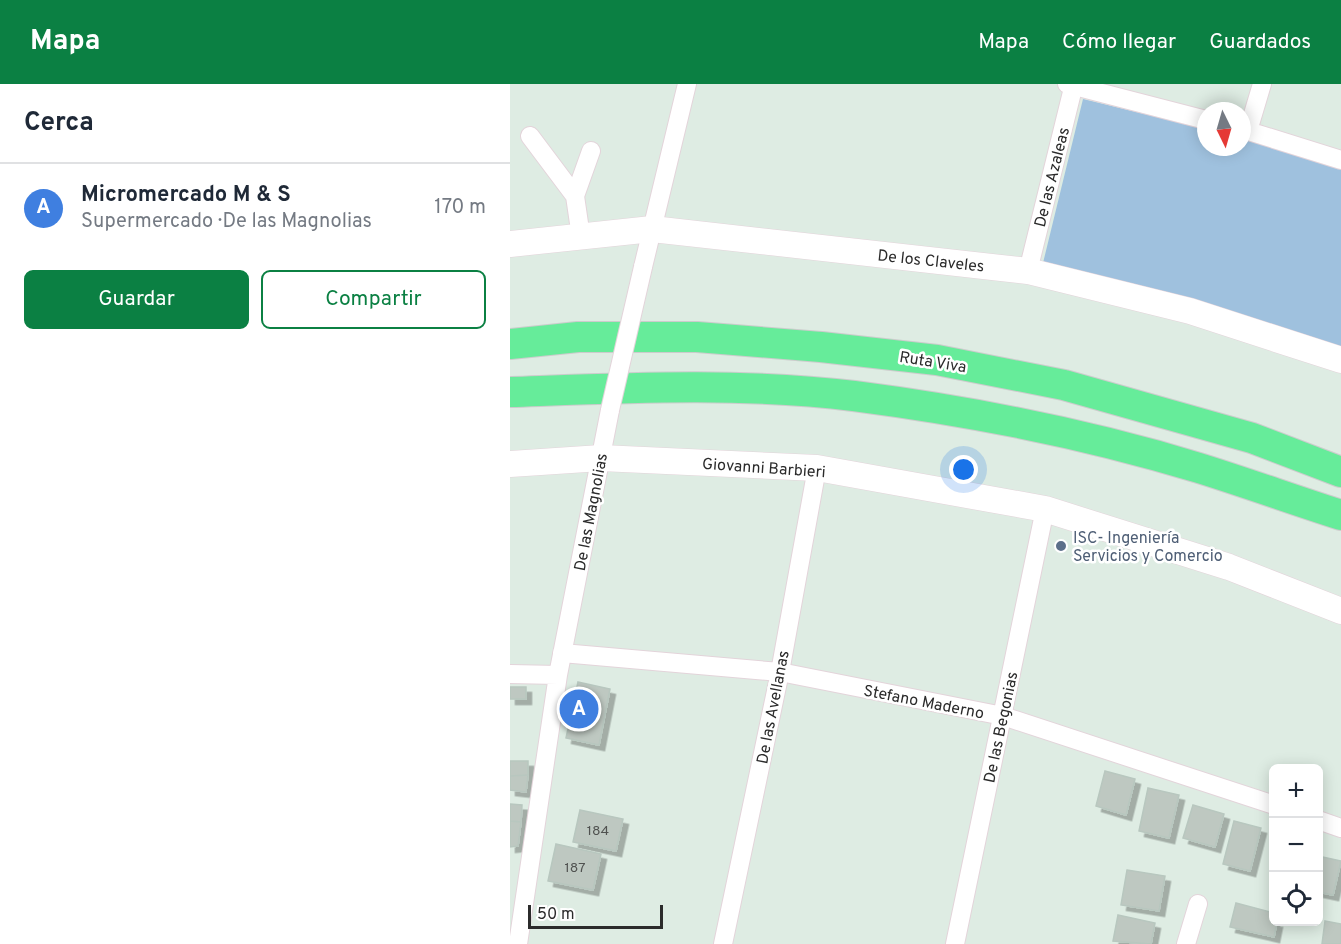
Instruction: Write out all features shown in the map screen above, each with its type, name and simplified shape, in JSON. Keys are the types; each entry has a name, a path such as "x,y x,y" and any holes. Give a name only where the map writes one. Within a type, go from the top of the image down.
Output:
{"highway":[{"name":"Ruta Viva","path":"510,344 578,337 697,337 821,346 937,360 1075,388 1252,438 1341,472"},
{"path":"510,392 615,388 732,388 853,396 1038,427 1198,468 1341,516"}],"main road":[{"name":"De los Claveles","path":"510,244 652,229 1028,271 1190,311 1341,360"},
{"name":"Giovanni Barbieri","path":"510,464 600,458 817,468 1045,509"},
{"path":"1045,509 1229,567 1341,611"}],"street":[{"name":"De las Magnolias","path":"518,944 558,675 600,458 687,84"},
{"path":"1251,114 1262,84"},
{"path":"1071,85 1197,118"},
{"name":"De las Azaleas","path":"1028,271 1071,85"},
{"path":"1251,132 1341,160"},
{"path":"530,136 575,196"},
{"path":"580,237 575,196 591,151"},
{"name":"De las Avellanas","path":"723,944 780,672 817,468"},
{"name":"De las Begonias","path":"955,944 1045,509"},
{"name":"Stefano Maderno","path":"562,653 780,672 1003,716 1269,803"},
{"path":"510,674 558,675"},
{"path":"1323,822 1341,828"},
{"path":"1186,944 1198,904"}],"shaded area":[{"path":"1083,99 1197,127 1197,156 1251,156 1251,141 1341,168 1341,348 1043,263"}],"building":[{"path":"578,682 610,689 599,745 566,738"},
{"path":"510,687 526,687 526,699 510,699"},
{"path":"510,761 528,761 528,775 510,776"},
{"path":"1105,771 1135,779 1126,815 1096,806"},
{"path":"528,775 526,792 510,790 510,776"},
{"path":"1148,788 1179,795 1169,838 1139,831"},
{"path":"510,804 522,805 521,822 510,821"},
{"path":"1193,805 1224,814 1215,847 1183,838"},
{"path":"580,810 623,819 616,851 573,842"},
{"path":"510,821 521,822 518,846 510,847"},
{"path":"1234,821 1261,828 1250,871 1223,864"},
{"path":"556,844 601,854 593,890 548,881"},
{"path":"1323,857 1341,861 1333,895 1323,893"},
{"path":"1127,870 1165,876 1159,911 1121,905"},
{"path":"1236,903 1269,912 1269,926 1276,926 1274,937 1230,927"},
{"path":"1118,915 1155,923 1151,944 1113,941"},
{"path":"1325,921 1341,924 1341,944 1322,944"}],"place":[{"name":"ISC- Ingeniería Servicios y Comercio","path":"1061,546"},
{"name":"Micromercado M & S","path":"579,709"}]}
